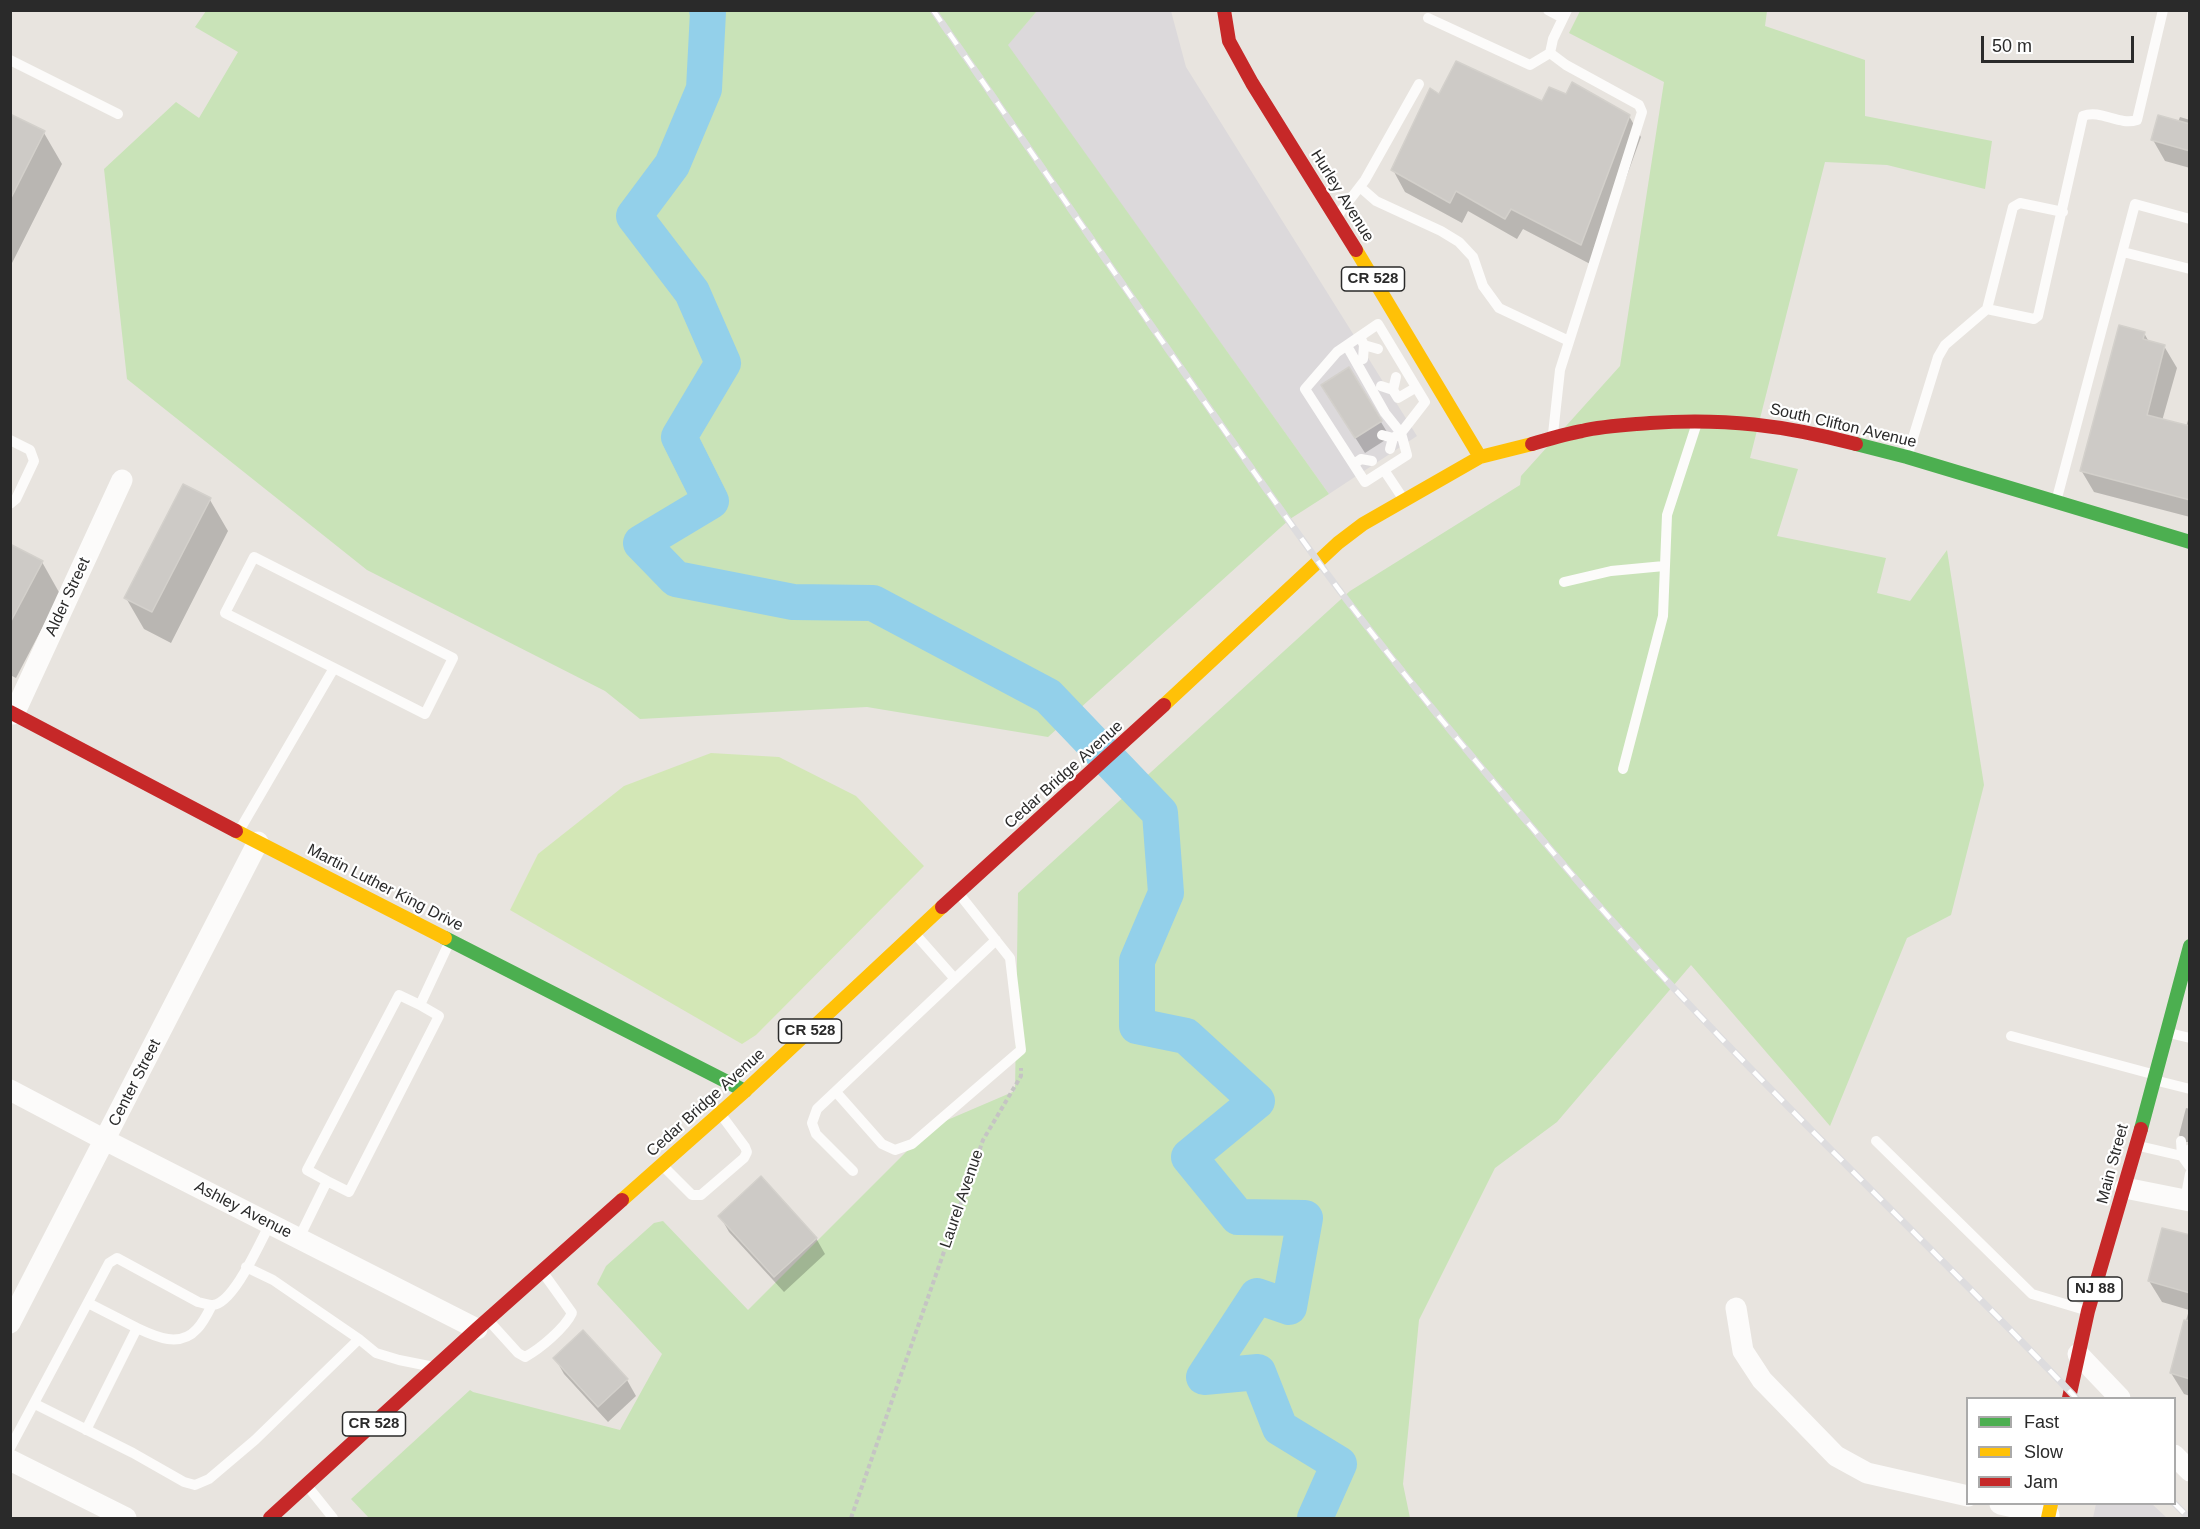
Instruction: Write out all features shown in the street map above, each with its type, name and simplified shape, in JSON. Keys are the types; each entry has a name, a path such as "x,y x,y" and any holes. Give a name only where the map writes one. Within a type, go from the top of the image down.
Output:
{"main road":[{"name":"Hurley Avenue","path":"1224,10 1229,40 1252,83 1480,457"},
{"name":"South Clifton Avenue","path":"1480,457 1611,426 1698,420 1754,423 1811,432 1907,457 2190,542"},
{"name":"CR 528","path":"1404,500 1480,457"},
{"name":"Cedar Bridge Avenue","path":"270,1518 482,1324 720,1114 1319,561 1363,524 1404,500"},
{"name":"Martin Luther King Drive","path":"12,713 258,842 745,1091"},
{"name":"Main Street","path":"2070,1395 2088,1311 2125,1188 2190,946"}],"street":[{"name":"Alder Street","path":"12,713 122,480"},
{"name":"Center Street","path":"10,1323 258,842"},
{"name":"Ashley Avenue","path":"10,1090 298,1238 482,1324"},
{"path":"2125,1188 2187,1201"},
{"path":"1736,1308 1743,1351 1762,1380 1836,1456 1867,1473 1966,1496"},
{"path":"2078,1354 2119,1397"},
{"path":"2176,1456 2190,1471"},
{"path":"10,1460 126,1518"},
{"path":"2011,1505 2049,1512"}],"lane":[{"path":"1428,18 1530,65 1550,53 1553,39 1565,14 1548,10"},
{"path":"1987,309 2034,319 2038,316 2083,116 2092,113 2129,122 2137,120 2163,10"},
{"path":"1550,53 1566,65 1639,105 1642,112 1560,370 1552,439"},
{"path":"10,60 118,114"},
{"path":"1336,218 1360,187 1419,84"},
{"path":"1360,187 1376,201 1442,231 1459,242 1473,257 1483,286 1499,308 1569,341"},
{"path":"1907,457 1938,357 1945,345 1987,309 2013,207 2020,203 2063,213"},
{"path":"2056,501 2135,204 2190,219"},
{"path":"2123,252 2190,269"},
{"path":"1362,461 1305,389 1337,352 1362,341 1378,324 1394,313"},
{"path":"1378,324 1425,402"},
{"path":"1362,341 1378,349"},
{"path":"1362,341 1363,358"},
{"path":"1347,346 1407,455 1365,482 1363,447"},
{"path":"1393,390 1395,377"},
{"path":"1381,386 1393,390 1398,398 1415,388"},
{"path":"1390,449 1397,436 1425,402 1441,392"},
{"path":"1623,769 1663,616 1667,515 1698,420"},
{"path":"1382,435 1397,436"},
{"path":"10,440 30,450 34,461 16,499 10,504"},
{"path":"1384,470 1404,500"},
{"path":"254,557 453,658 424,714 334,668 225,613 254,557"},
{"path":"1564,582 1611,570 1664,566"},
{"path":"238,831 334,668"},
{"path":"836,1092 882,1144 895,1150 912,1144 1021,1050 1010,958 958,892"},
{"path":"915,933 955,979"},
{"path":"420,1005 450,940"},
{"path":"853,1171 816,1134 812,1123 817,1109 996,940"},
{"path":"399,995 420,1005 440,1016 349,1192 307,1170 399,995"},
{"path":"2166,1033 2190,1038"},
{"path":"2011,1035 2190,1089"},
{"path":"663,1165 692,1195 696,1196 701,1195 744,1158 747,1152 745,1147 720,1114"},
{"path":"1876,1141 2032,1293 2088,1311"},
{"path":"2136,1145 2184,1149 2190,1167"},
{"path":"2187,1201 2190,1174"},
{"path":"298,1238 327,1181"},
{"path":"10,1448 109,1263 117,1258 198,1302 212,1305 223,1301 238,1282 270,1224"},
{"path":"246,1267 273,1280 376,1353 435,1367"},
{"path":"482,1324 525,1357 534,1353 569,1320 572,1313 542,1272"},
{"path":"88,1303 161,1340 183,1339 197,1330 212,1305"},
{"path":"86,1430 137,1328"},
{"path":"35,1404 184,1482 195,1485 209,1479 255,1440 359,1339"},
{"path":"307,1485 333,1518"}],"path":[{"name":"Laurel Avenue","path":"851,1518 982,1140 1021,1076 1021,1050"}],"shaded area":[{"path":"1037,11 1171,11 1186,67 1417,436 1329,494 1007,45"},
{"path":"2096,1505 2153,1505 2167,1518 2093,1518"}],"green space":[{"path":"206,11 1037,11 1008,45 1329,494 1290,519 1048,737 867,707 640,719 605,691 367,570 127,379 104,169 176,102 199,118 238,52 195,27"},
{"path":"1580,11 1767,11 1765,26 1865,60 1865,116 1992,141 1985,189 1887,165 1825,162 1750,458 1798,469 1777,536 1886,558 1877,593 1910,601 1947,550 1984,785 1951,915 1907,938 1830,1126 1691,965 1557,1122 1495,1168 1419,1320 1403,1484 1410,1518 369,1518 351,1499 470,1390 620,1430 662,1354 597,1284 606,1266 654,1223 663,1221 748,1310 931,1127 1015,1091 1018,893 1350,591 1520,485 1521,476 1620,366 1664,82 1569,33"},
{"path":"711,753 779,757 856,796 924,866 756,1035 742,1044 510,910 538,854 624,786"}],"building":[{"path":"1456,61 1542,101 1549,87 1566,94 1572,82 1630,115 1581,245 1511,209 1505,219 1456,191 1450,203 1391,170 1430,88 1439,94"},
{"path":"10,114 45,131 10,200"},
{"path":"2158,115 2190,124 2190,151 2151,140"},
{"path":"2119,325 2145,332 2143,339 2165,345 2147,415 2190,426 2190,500 2080,471"},
{"path":"1349,367 1382,421 1355,438 1321,385"},
{"path":"183,484 211,498 152,612 124,598"},
{"path":"10,544 43,561 10,623"},
{"path":"761,1176 817,1238 774,1277 718,1216"},
{"path":"2162,1228 2190,1235 2190,1293 2148,1281"},
{"path":"2184,1320 2190,1321 2190,1379 2170,1373"},
{"path":"583,1330 628,1379 598,1407 553,1358"}],"waterway":[{"path":"707,10 704,89 672,165 634,216 692,292 723,363 679,437 711,501 641,543 676,579 793,602 873,603 1048,696 1160,813 1166,893 1137,961 1137,1026 1186,1036 1257,1101 1189,1157 1238,1217 1305,1218 1289,1307 1257,1296 1204,1377 1258,1372 1280,1428 1339,1464 1315,1518"}],"railway":[{"path":"933,10 1317,560 1377,639 1503,794 1628,939 1691,1006 2075,1397"},
{"path":"2176,1505 2189,1518"}],"traffic: fast":[{"path":"1856,444 1907,457 2190,542"},
{"path":"445,938 745,1091"},
{"path":"2141,1129 2190,946"}],"traffic: slow":[{"path":"1356,250 1480,457"},
{"path":"1164,705 1338,543 1363,524 1480,457 1532,444"},
{"path":"236,831 445,938"},
{"path":"622,1200 745,1091 942,907"},
{"path":"2048,1518 2051,1505"}],"traffic: jam":[{"path":"1224,10 1229,41 1252,83 1356,250"},
{"path":"1532,444 1590,429 1678,422 1754,424 1856,444"},
{"path":"942,907 1164,705"},
{"path":"10,712 236,831"},
{"path":"2069,1397 2088,1311 2141,1129"},
{"path":"270,1518 622,1200"}]}
